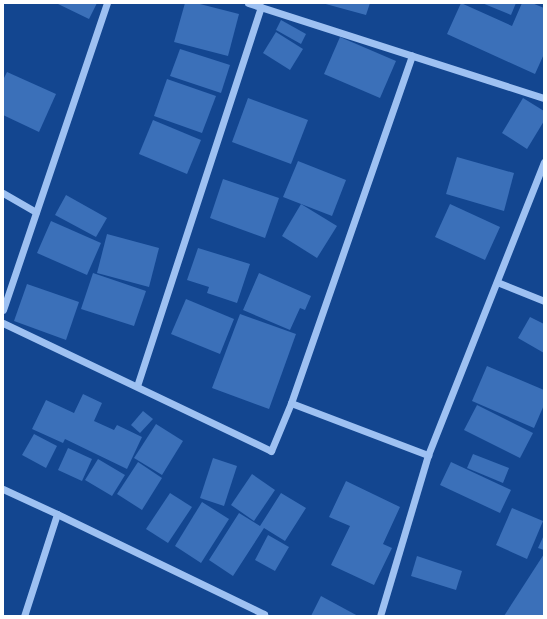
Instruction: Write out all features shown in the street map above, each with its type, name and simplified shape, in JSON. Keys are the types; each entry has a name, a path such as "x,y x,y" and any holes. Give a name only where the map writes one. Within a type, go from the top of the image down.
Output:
{"street":[{"path":"3,310 107,3"},
{"path":"248,3 544,98"},
{"path":"137,386 261,7"},
{"path":"3,323 271,451 291,403 412,55"},
{"path":"380,616 428,455 544,162"},
{"path":"3,193 36,212"},
{"path":"497,282 544,301"},
{"path":"291,403 428,455"},
{"path":"3,489 264,614 263,616"},
{"path":"24,616 57,514"}],"building":[{"path":"56,3 97,3 89,19"},
{"path":"185,3 196,3 239,14 228,56 174,42"},
{"path":"322,3 370,3 366,15"},
{"path":"461,3 512,26 522,3 532,3 544,8 544,54 535,74 447,34"},
{"path":"482,3 516,3 511,15"},
{"path":"281,20 306,34 301,44 276,30"},
{"path":"276,32 303,49 290,70 263,53"},
{"path":"340,37 396,61 380,98 324,74"},
{"path":"180,49 230,65 221,93 170,76"},
{"path":"7,72 56,94 39,132 3,115 3,80"},
{"path":"167,79 216,96 202,133 154,116"},
{"path":"248,98 308,120 291,164 232,142"},
{"path":"523,98 544,111 544,121 527,149 502,133"},
{"path":"153,120 201,140 187,174 139,154"},
{"path":"457,157 514,173 504,211 446,194"},
{"path":"298,161 346,180 332,216 283,197"},
{"path":"223,179 279,198 265,238 210,218"},
{"path":"66,195 107,218 96,237 55,215"},
{"path":"301,204 337,226 317,258 282,236"},
{"path":"450,204 500,227 485,260 435,237"},
{"path":"51,221 101,243 87,275 37,253"},
{"path":"107,234 159,248 149,287 97,273"},
{"path":"198,248 250,264 237,303 207,293 209,287 187,280"},
{"path":"93,273 146,291 134,326 81,309"},
{"path":"259,273 311,296 305,310 300,308 290,330 243,310"},
{"path":"27,284 79,302 66,340 14,321"},
{"path":"186,299 234,319 220,354 171,334"},
{"path":"240,314 296,334 269,409 212,388"},
{"path":"530,317 544,324 544,353 518,338"},
{"path":"487,366 544,390 544,405 534,428 472,401"},
{"path":"83,394 102,403 94,421 114,430 117,425 142,437 127,469 65,439 63,443 32,429 46,400 74,413"},
{"path":"477,405 533,433 520,458 464,430"},
{"path":"143,411 153,419 140,433 131,425"},
{"path":"156,424 183,441 162,475 134,458"},
{"path":"34,434 57,446 46,468 22,455"},
{"path":"68,448 92,459 82,481 58,470"},
{"path":"473,454 509,468 503,483 467,468"},
{"path":"213,458 237,466 224,506 200,498"},
{"path":"98,459 125,475 112,496 85,480"},
{"path":"138,462 162,478 142,510 117,494"},
{"path":"451,462 511,490 500,513 440,485"},
{"path":"252,474 275,490 254,521 231,505"},
{"path":"346,481 400,507 383,544 392,548 374,585 331,565 350,526 329,517"},
{"path":"170,493 192,507 168,543 146,529"},
{"path":"281,493 306,508 285,541 264,528 233,576 209,560 239,513 260,526"},
{"path":"202,502 229,519 201,563 175,546"},
{"path":"512,508 543,521 527,559 496,545"},
{"path":"268,535 289,547 275,571 255,560"},
{"path":"544,535 544,550 538,548"},
{"path":"544,554 544,616 504,616"},
{"path":"417,556 462,571 456,590 411,576"},
{"path":"321,596 358,616 311,616"}]}
